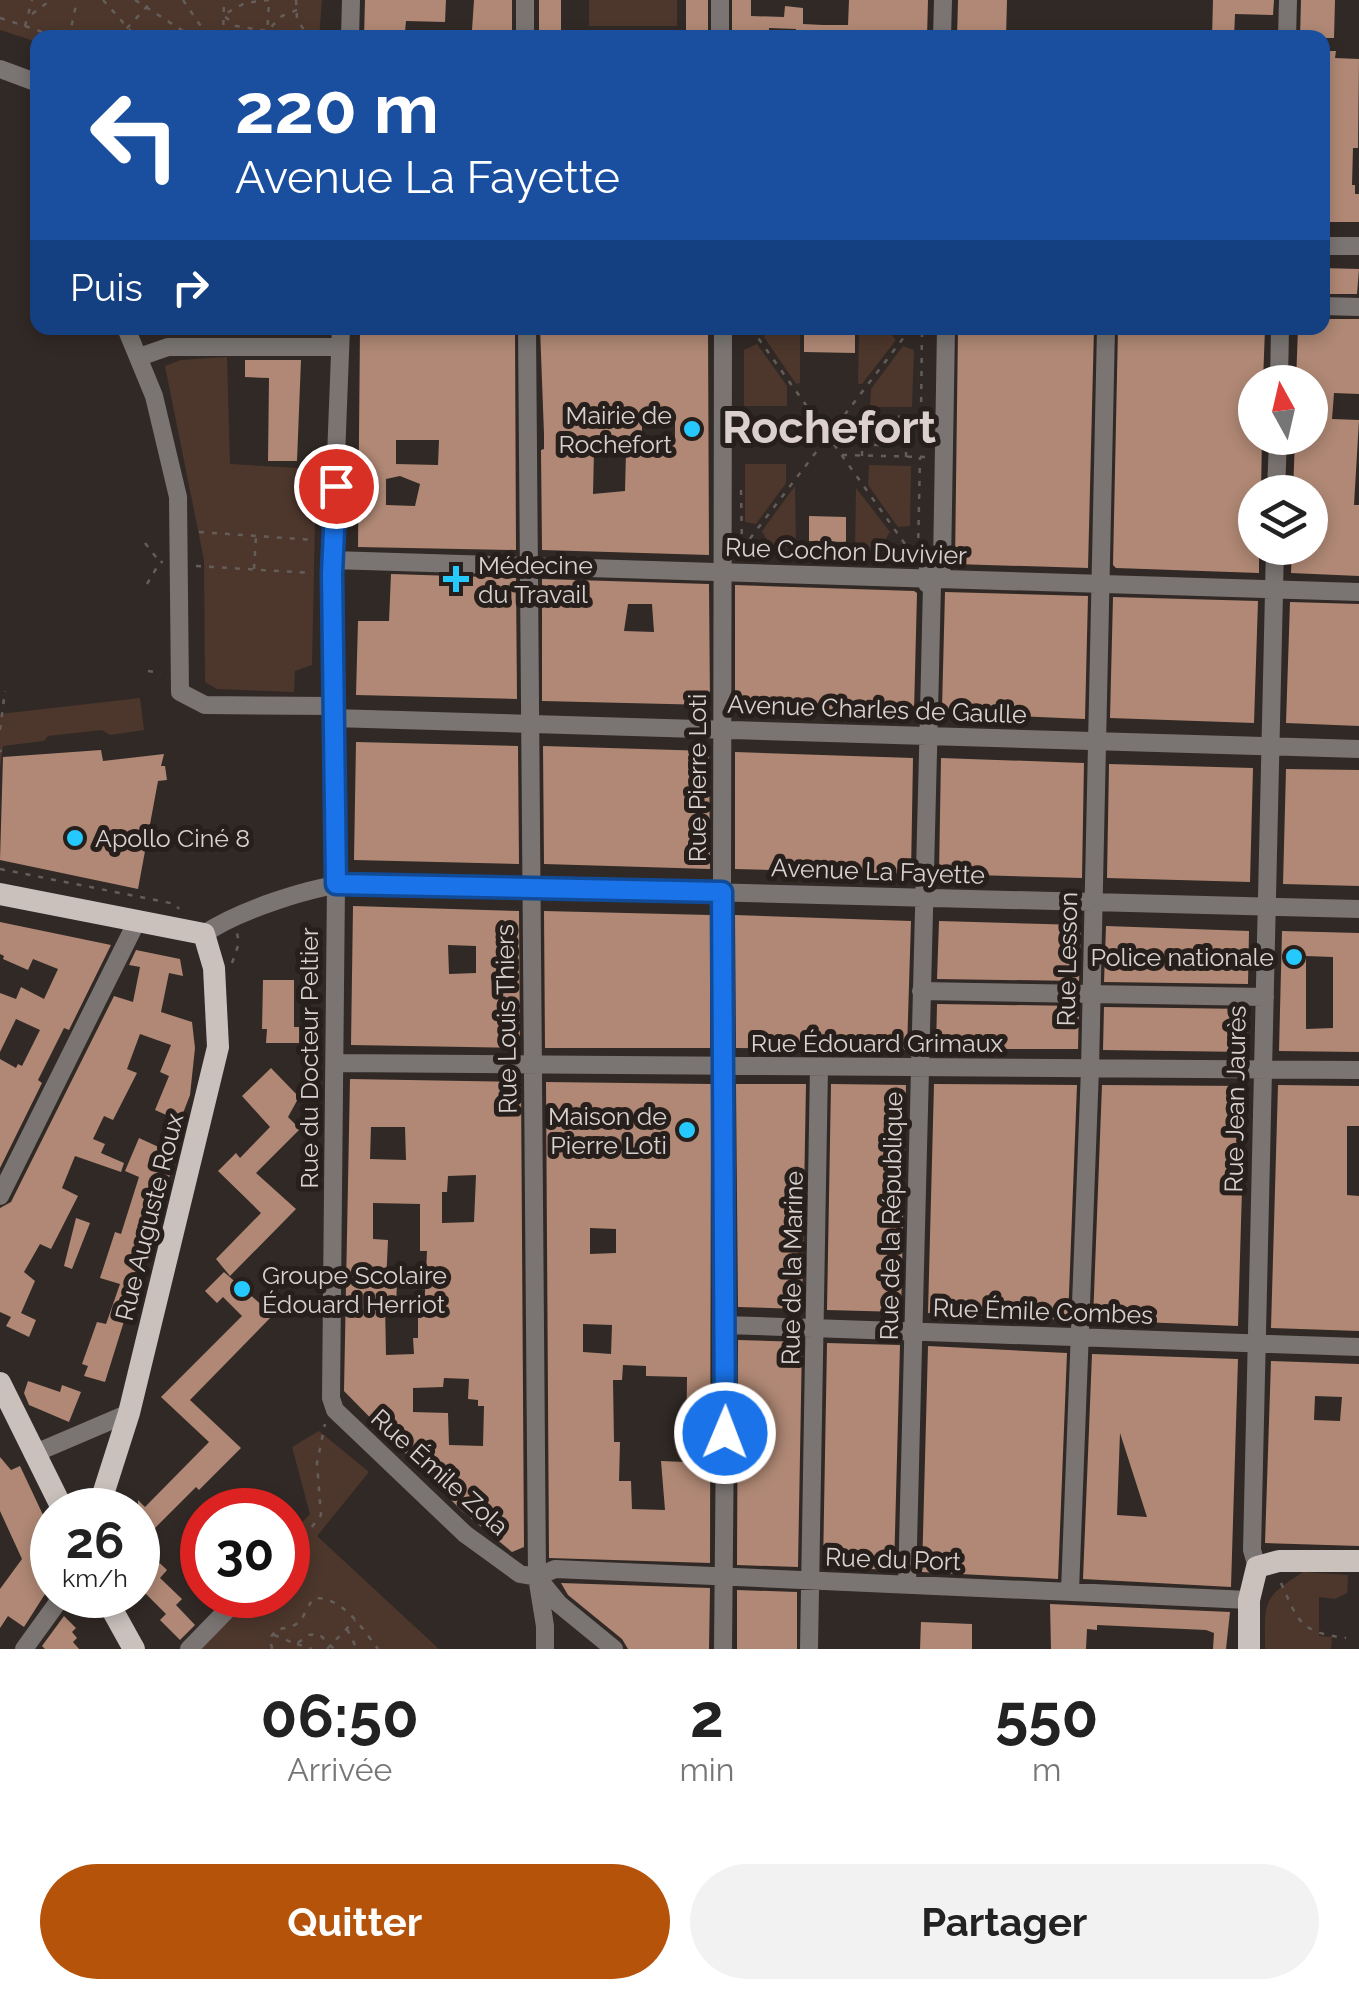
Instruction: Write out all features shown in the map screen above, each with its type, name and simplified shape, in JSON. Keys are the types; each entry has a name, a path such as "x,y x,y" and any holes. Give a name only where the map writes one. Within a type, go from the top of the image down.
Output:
{"main road":[{"path":"0,894 204,934"},
{"name":"Rue Auguste Roux","path":"105,1488 129,1413 218,1047 214,968 204,934"},
{"path":"0,1383 51,1488"},
{"path":"1268,1564 1359,1561"},
{"name":"Rue Jean Jaurès","path":"1248,1649 1249,1600 1268,1564"},
{"path":"117,1618 134,1649"}],"street":[{"path":"350,0 350,30"},
{"path":"525,0 525,30"},
{"path":"720,0 720,30"},
{"path":"942,0 942,30"},
{"path":"1287,30 1288,0"},
{"path":"0,68 30,80"},
{"path":"1330,246 1359,246"},
{"path":"1330,306 1359,307"},
{"path":"129,335 154,396 178,496 179,564"},
{"name":"Rue du Docteur Peltier","path":"331,1398 336,884 332,560 341,335"},
{"name":"Rue Louis Thiers","path":"527,335 537,1576 545,1649"},
{"name":"Rue Pierre Loti","path":"722,1649 726,1325 723,335"},
{"name":"Rue de la République","path":"907,1584 932,584 927,584 928,566 942,566 946,335"},
{"name":"Rue Lesson","path":"1070,1592 1090,1069 1106,335"},
{"path":"1279,365 1280,335"},
{"path":"138,357 168,346 340,347"},
{"name":"Rue Cochon Duvivier","path":"332,560 529,566 723,563 928,579 1359,592"},
{"name":"Avenue Charles de Gaulle","path":"179,564 180,692 205,704 530,724 1359,749"},
{"name":"Rue Jean Jaurès","path":"1268,1564 1252,1550 1275,565"},
{"name":"Avenue La Fayette","path":"204,934 232,917 336,884 1359,909"},
{"path":"0,1196 137,921"},
{"path":"921,991 1264,997"},
{"name":"Rue Édouard Grimaux","path":"334,1064 1359,1070"},
{"name":"Rue de la Marine","path":"810,1649 820,1067"},
{"name":"Rue Émile Combes","path":"726,1325 1359,1347"},
{"name":"Rue Émile Zola","path":"331,1398 335,1410 465,1534 520,1574 537,1576 559,1604 614,1649"},
{"path":"33,1454 129,1413"},
{"name":"Rue du Port","path":"537,1576 555,1569 1249,1600"},
{"path":"24,1649 46,1618"},
{"path":"189,1649 219,1618"}],"path":[{"path":"25,26 32,0"},
{"path":"28,16 51,0"},
{"path":"71,30 77,0"},
{"path":"103,0 127,28 153,0"},
{"path":"134,0 182,30"},
{"path":"183,0 204,30"},
{"path":"223,30 224,0"},
{"path":"224,15 245,3 269,0 267,30"},
{"path":"296,0 297,18 304,30"},
{"path":"268,30 282,16 297,10"},
{"path":"224,15 236,26 261,30"},
{"path":"0,18 37,30"},
{"path":"756,335 918,562 920,457"},
{"path":"723,563 737,554 906,335"},
{"path":"921,416 922,335"},
{"path":"844,416 945,417"},
{"path":"862,456 863,416"},
{"path":"906,416 906,426 870,426 870,444 906,445 906,456"},
{"path":"723,434 870,436"},
{"path":"842,455 944,457"},
{"path":"199,532 314,540"},
{"path":"254,570 256,536"},
{"path":"145,542 160,562 179,564"},
{"path":"147,584 160,562"},
{"path":"204,568 314,573"},
{"path":"0,730 5,691"},
{"path":"214,968 235,962 239,943 232,917"},
{"path":"310,1530 321,1516 317,1463 331,1398"},
{"path":"1268,1564 1300,1624 1317,1634 1346,1638"},
{"path":"272,1649 270,1638 277,1629 292,1628 306,1616 314,1598 328,1597 356,1619 376,1648"},
{"path":"327,1649 356,1619"},
{"path":"347,1628 358,1649"},
{"path":"273,1634 312,1649"},
{"path":"296,1644 309,1635 319,1634 332,1647"}],"shaded area":[{"path":"0,0 322,0 320,30 30,30 30,40 0,30"},
{"path":"589,0 677,0 677,26 589,26"},
{"path":"800,335 800,383 796,384 764,337"},
{"path":"859,335 891,335 896,340 862,384 858,384"},
{"path":"757,344 787,386 787,406 744,406 744,350"},
{"path":"903,346 914,350 912,407 870,407 871,389"},
{"path":"227,357 230,464 316,469 312,665 295,671 294,692 217,689 205,682 204,560 165,366 181,360"},
{"path":"745,464 786,464 786,483 756,524 745,522"},
{"path":"869,465 911,466 910,526 898,527 868,485"},
{"path":"795,486 796,548 771,547 762,531"},
{"path":"856,488 890,532 879,550 855,549"},
{"path":"140,698 144,730 48,736 44,741 3,746 0,769 0,714"},
{"path":"319,1431 369,1472 317,1536 439,1649 200,1649 229,1618 310,1618 310,1488 303,1488 292,1447"},
{"path":"1303,1572 1348,1575 1347,1593 1335,1599 1319,1597 1319,1636 1332,1637 1331,1649 1265,1649 1268,1603 1279,1589"}],"building":[{"path":"365,0 446,0 445,22 406,21 405,30 364,30"},
{"path":"474,0 512,0 512,30 472,30"},
{"path":"539,0 561,0 561,30 539,30"},
{"path":"686,0 708,0 708,30 686,30"},
{"path":"732,0 751,0 751,16 784,17 785,6 803,8 803,24 848,25 849,0 928,0 927,30 732,30"},
{"path":"958,0 1007,0 1006,30 957,30"},
{"path":"1213,0 1274,0 1273,15 1235,14 1234,30 1212,30"},
{"path":"1301,0 1335,0 1334,38 1330,38 1330,30 1300,30"},
{"path":"1330,51 1336,51 1335,58 1359,59 1358,148 1353,148 1352,185 1355,194 1359,194 1359,222 1330,222"},
{"path":"1330,268 1359,269 1357,294 1330,294"},
{"path":"1330,319 1359,319 1359,394 1334,393 1332,419 1359,420 1354,505 1359,505 1359,576 1291,573 1291,565 1328,565 1328,475 1294,475 1294,455 1328,455 1328,365 1297,365 1298,335 1330,335"},
{"path":"360,335 515,335 516,550 358,547","holes":["396,440 439,440 438,465 396,464","400,476 420,484 415,506 386,505 386,479"]},
{"path":"540,335 708,335 709,555 542,550","holes":["642,412 675,413 675,442 642,441","594,451 626,452 625,491 593,494"]},
{"path":"804,335 855,335 855,353 804,352"},
{"path":"958,335 1094,335 1088,568 955,564"},
{"path":"1118,335 1265,335 1264,365 1238,365 1238,455 1262,455 1261,475 1238,475 1238,565 1259,565 1259,573 1113,565"},
{"path":"245,360 301,360 297,461 268,461 269,378 245,377"},
{"path":"809,516 846,517 846,542 809,541"},
{"path":"391,574 516,578 517,699 356,695 358,621 389,621"},
{"path":"542,579 709,584 710,705 542,701","holes":["628,604 652,604 654,632 624,631"]},
{"path":"735,585 917,593 914,712 735,706"},
{"path":"945,592 1088,596 1085,719 947,713 942,708"},
{"path":"1113,597 1258,601 1254,723 1110,718"},
{"path":"1290,602 1359,604 1359,726 1286,723"},
{"path":"356,742 518,746 519,864 354,860"},
{"path":"543,746 709,751 710,869 544,864"},
{"name":"Apollo Ciné 8","path":"101,750 103,761 164,754 161,766 165,766 167,780 158,781 138,889 0,860 3,757"},
{"path":"735,752 913,758 911,874 735,869"},
{"path":"941,758 1084,763 1082,878 939,874"},
{"path":"1109,764 1253,768 1250,882 1107,878"},
{"path":"1286,769 1359,770 1359,886 1283,884"},
{"path":"353,906 519,911 520,1048 351,1045","holes":["448,945 476,946 476,973 449,974"]},
{"path":"544,911 710,915 710,1048 545,1048"},
{"path":"735,915 911,921 907,1050 736,1048"},
{"path":"939,921 1081,925 1079,981 937,979"},
{"path":"0,922 111,945 69,1030 64,1028 38,1080 42,1083 0,1168 0,1059 16,1068 18,1064 22,1066 40,1030 16,1019 0,1052 0,993 16,999 21,987 44,999 58,969 33,959 28,970 3,959"},
{"path":"1106,926 1249,931 1248,984 1104,982"},
{"path":"1282,931 1359,933 1359,1052 1279,1051","holes":["1306,956 1333,957 1333,1028 1306,1029"]},
{"path":"136,950 180,959 183,976 169,973 161,1012 192,1022 195,1048 190,1095 180,1121 155,1110 169,1076 160,1072 171,1045 140,1034 127,1069 137,1073 113,1120 104,1116 93,1139 105,1144 101,1153 124,1163 121,1172 75,1156 62,1188 78,1196 51,1249 40,1244 24,1272 35,1281 21,1313 36,1320 29,1337 6,1326 11,1317 0,1312 0,1208 11,1202 114,996 133,1002 140,967 129,965"},
{"path":"263,980 294,980 294,1027 299,1027 299,1043 266,1043 267,1029 262,1029"},
{"path":"937,1004 1079,1006 1078,1049 936,1049"},
{"path":"1104,1007 1248,1009 1247,1052 1103,1050"},
{"path":"271,1068 299,1097 288,1117 300,1129 256,1173 296,1209 230,1276 216,1259 261,1213 218,1171 236,1153 240,1158 270,1127 242,1096"},
{"path":"350,1079 521,1082 524,1547 512,1552 462,1511 344,1391","holes":["371,1127 405,1127 406,1160 370,1159","476,1175 474,1222 442,1223 442,1192 447,1192 448,1176","373,1203 420,1204 420,1251 427,1251 425,1293 418,1292 414,1354 386,1355 385,1303 396,1303 397,1284 386,1283 388,1240 373,1239","444,1378 469,1379 468,1399 478,1400 478,1406 484,1406 483,1446 449,1445 448,1413 413,1412 413,1388 443,1387"]},
{"path":"546,1082 711,1084 710,1563 549,1558","holes":["590,1228 616,1229 616,1253 590,1254","583,1324 612,1325 611,1354 583,1352","623,1365 646,1366 646,1376 687,1377 686,1462 661,1461 665,1510 632,1509 631,1481 619,1481 620,1442 614,1442 613,1380 622,1380"]},
{"path":"736,1084 806,1084 802,1309 738,1307"},
{"path":"831,1084 906,1085 901,1312 827,1310"},
{"path":"934,1084 1077,1085 1068,1320 928,1313"},
{"path":"1102,1085 1245,1086 1238,1326 1093,1320"},
{"path":"1278,1085 1359,1086 1359,1126 1347,1126 1347,1195 1359,1196 1359,1331 1271,1328"},
{"path":"139,1138 176,1155 105,1382 84,1376 88,1366 82,1364 97,1322 106,1324 120,1284 100,1278 115,1232 121,1234 139,1177 125,1171"},
{"path":"76,1218 90,1223 72,1269 64,1266"},
{"path":"224,1272 273,1315 190,1400 241,1448 201,1488 180,1488 180,1503 160,1523 160,1492 209,1442 161,1397 242,1316 223,1297 217,1303 205,1291"},
{"path":"738,1340 802,1342 798,1567 737,1565"},
{"path":"827,1343 900,1345 894,1570 823,1567"},
{"path":"928,1346 1067,1353 1058,1579 922,1572"},
{"path":"1092,1354 1238,1359 1231,1587 1083,1579","holes":["1120,1433 1147,1517 1117,1515"]},
{"path":"1271,1361 1359,1364 1359,1546 1265,1543","holes":["1315,1396 1342,1397 1340,1421 1314,1420"]},
{"path":"28,1381 60,1392 62,1385 81,1392 69,1422 29,1405 24,1393"},
{"path":"0,1457 11,1470 20,1466 30,1488 30,1618 24,1627 8,1616 0,1628 0,1589 22,1559 0,1511"},
{"path":"160,1578 180,1597 176,1605 180,1618 188,1618 195,1625 180,1640 160,1620 166,1614 160,1608"},
{"path":"561,1583 710,1588 709,1649 628,1649 622,1639 568,1595"},
{"path":"737,1590 797,1592 797,1649 737,1649"},
{"path":"1050,1604 1230,1612 1226,1649 1213,1649 1214,1633 1206,1630 1097,1625 1097,1630 1087,1629 1086,1649 1051,1649"},
{"path":"63,1618 76,1628 72,1632 77,1638 73,1642 79,1649 42,1646"},
{"path":"921,1622 972,1624 972,1649 920,1649"}],"place":[{"name":"Mairie de Rochefort","path":"692,429"},
{"name":"Médecine du Travail","path":"456,579"},
{"name":"Apollo Ciné 8","path":"75,838"},
{"name":"Police nationale","path":"1294,957"},
{"name":"Maison de Pierre Loti","path":"687,1130"},
{"name":"Groupe Scolaire Édouard Herriot","path":"242,1289"}],"district":[{"name":"Rochefort","path":"829,427"}],"route":[{"path":"336,486 332,574 336,884 722,892 725,1433"}]}
